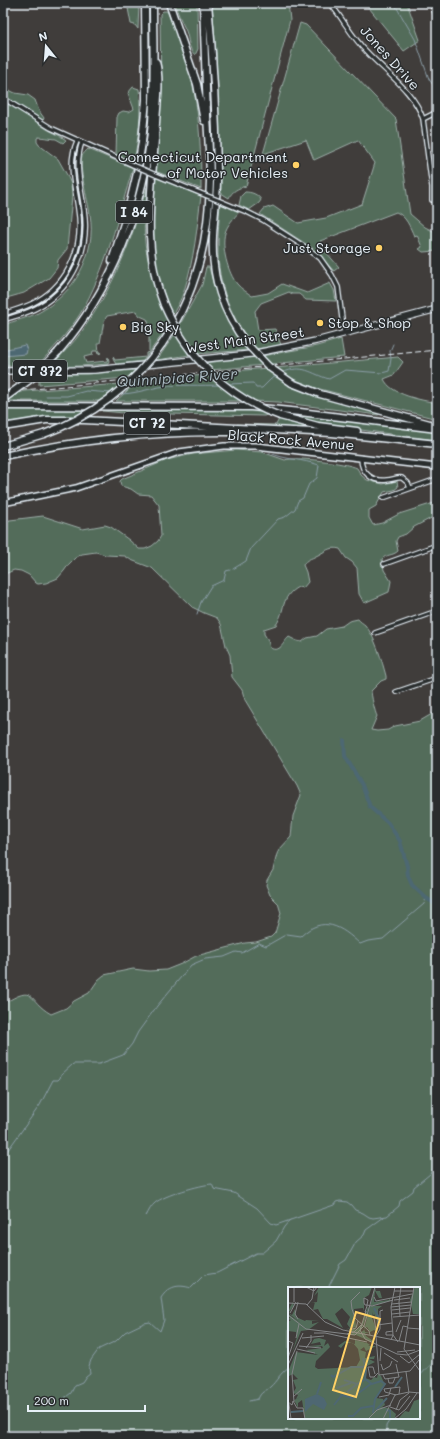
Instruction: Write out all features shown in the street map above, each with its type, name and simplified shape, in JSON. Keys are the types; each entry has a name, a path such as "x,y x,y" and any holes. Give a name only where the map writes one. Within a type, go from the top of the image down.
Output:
{"highway":[{"path":"109,274 130,205 139,166 146,100 145,3"},
{"name":"I 84","path":"3,399 32,378 58,352 89,310 109,274 128,232 136,207 145,169 153,112 153,3"},
{"path":"169,3 197,84 208,134"},
{"path":"3,446 44,434 75,421 96,409 112,397 140,371 162,344 177,320 185,303 202,252 209,193 203,3"},
{"path":"208,3 217,172 213,244 214,268 218,290 226,310 247,344 269,367 292,383 320,394 437,426"},
{"path":"154,54 158,70 158,97 150,214 150,238 154,271 164,305 184,343 210,373 238,395 262,409 280,416 318,426 405,438 435,444"},
{"name":"CT 72","path":"3,406 251,407 437,429"},
{"name":"CT 72","path":"3,427 39,421 76,420 369,436 435,444"},
{"path":"3,456 60,445 136,435 199,432 269,433 292,431"}],"main road":[{"name":"West Main Street","path":"3,371 76,370 148,365 251,354 295,346 437,309"}],"street":[{"path":"432,3 437,17"},
{"name":"Jones Drive","path":"333,7 365,51 415,102 423,119 432,188 432,200"},
{"path":"3,98 44,124 77,140 249,213 263,220 308,249 320,258 332,275 338,287 344,334"},
{"path":"423,119 437,112"},
{"path":"3,314 28,306 44,297 62,279 74,259 80,230 72,162 73,151 77,140"},
{"path":"3,320 30,311 47,302 67,283 79,261 84,246 86,223 78,162 78,153 82,142"},
{"name":"Black Rock Avenue","path":"3,503 76,488 166,456 209,447 256,446 437,467"},
{"path":"361,458 362,468 370,477 382,480 402,478 406,480 410,488"},
{"path":"384,498 437,479"},
{"path":"384,564 437,545"},
{"path":"375,633 437,611"},
{"path":"396,692 437,678"}],"green space":[{"path":"127,3 139,3 138,29 135,25 131,24"},
{"path":"175,3 197,3 198,49 195,55 190,46"},
{"path":"212,3 288,3 290,20 246,186 236,190 229,198 221,193 216,53"},
{"path":"365,3 407,3 420,40 404,51"},
{"path":"163,11 167,11 178,38 193,86 200,138 201,189 155,171 161,89 160,14"},
{"path":"300,23 306,25 396,119 410,214 425,227 437,233 437,251 423,252 419,249 422,247 417,235 414,236 405,219 396,212 320,241 325,251 339,267 334,271 312,248 260,214 264,209 273,206 298,223 326,218 362,204 375,163 358,140 314,160 306,140 263,154"},
{"path":"3,87 15,93 28,95 35,100 39,111 44,118 42,126 66,140 63,143 56,139 39,137 37,138 37,142 58,159 71,184 72,196 67,249 58,260 57,268 49,278 24,293 3,299"},
{"path":"133,87 139,89 140,108 134,162 116,155 117,117 119,113 123,111 129,112 134,109 128,93"},
{"path":"88,149 133,168 111,243 97,280 80,314 60,341 37,366 3,366 3,325 34,315 51,305 72,284 80,272 86,258 90,244 91,229 81,161 82,156"},
{"path":"154,177 201,196 195,244 190,268 183,294 172,316 159,280 152,242"},
{"path":"147,187 144,229 145,243 154,285 170,324 146,357 146,353 149,352 149,324 147,319 140,316 136,311 107,316 104,321 100,343 98,343 99,352 101,353 98,354 97,351 93,351 92,355 84,357 86,363 107,361 108,357 108,364 50,367 78,336 93,315 108,289 129,244"},
{"path":"245,192 250,192 258,196 261,200 249,210 239,205 241,196"},
{"path":"220,204 239,212 226,230 224,245 228,267 237,284 242,289 252,296 268,293 282,284 307,293 330,283 334,290 336,301 306,300 299,294 292,294 289,292 261,303 255,311 258,330 275,329 281,345 256,349 247,338 233,314 223,288 218,261"},
{"path":"206,267 209,267 215,290 229,321 248,350 196,354 178,328 202,285"},
{"path":"175,334 189,355 157,360"},
{"path":"341,339 344,357 271,364 262,356 317,346"},
{"path":"113,357 115,360 146,357 143,361 116,364"},
{"path":"255,357 263,365 211,370 204,363"},
{"path":"398,357 403,362 394,375 384,379 388,385 400,393 437,403 437,419 316,388 294,380 275,368"},
{"path":"267,368 296,387 309,393 380,414 378,415 278,402 252,401 214,373"},
{"path":"135,370 127,378 39,385 39,378 42,374 87,374"},
{"path":"207,375 241,401 116,401 139,380"},
{"path":"121,384 100,401 6,401 25,391"},
{"path":"3,408 89,408 74,417 45,417 3,423"},
{"path":"107,408 258,410 267,415 124,413 102,411"},
{"path":"281,414 437,432 437,440 339,427 300,419"},
{"path":"279,419 312,429 237,425 276,425"},
{"path":"236,450 262,452 285,460 309,459 351,466 357,468 361,475 367,480 383,484 397,481 398,487 394,490 384,492 376,506 369,510 369,518 373,525 382,523 399,514 437,502 437,515 414,527 406,534 398,537 396,541 398,551 394,554 385,556 382,559 384,570 391,581 389,592 364,603 359,594 357,568 346,558 340,549 330,549 304,563 303,565 308,582 303,588 298,587 288,595 276,625 264,629 264,634 268,640 270,648 277,649 281,647 289,637 302,642 307,638 317,636 326,629 342,626 349,621 358,619 365,625 372,636 378,649 386,676 386,679 381,681 371,691 377,716 371,730 388,730 395,726 420,721 437,711 437,1436 3,1436 3,1004 21,995 27,994 43,1009 51,1014 66,1008 74,1001 89,993 98,980 104,975 133,969 149,971 166,970 196,956 271,937 275,933 281,913 278,903 270,895 266,885 267,880 273,870 279,850 291,837 293,816 301,795 245,700 242,690 232,677 230,655 226,646 221,624 217,618 192,607 152,568 131,560 125,556 106,555 96,552 82,554 75,558 58,578 46,583 38,584 29,575 21,571 14,570 3,575 3,522 10,520 43,516 83,529 105,525 111,527 139,549 145,549 152,546 161,536 159,505 151,495 138,494 131,489 121,486 120,481 167,460 193,454"}],"water":[{"path":"25,345 27,350 26,354 3,356 3,350"}],"waterway":[{"name":"Quinnipiac River","path":"394,3 415,39 429,79 437,91"},
{"name":"Quinnipiac River","path":"434,241 437,235"},
{"name":"Quinnipiac River","path":"282,373 289,370 301,369 329,379 345,370 382,373 389,371 391,359 390,351 393,344"},
{"name":"Quinnipiac River","path":"228,384 253,383 256,388 262,388 271,379 277,376"},
{"name":"Quinnipiac River","path":"119,394 134,393 167,386 221,385"},
{"name":"Quinnipiac River","path":"46,396 67,396 86,391 112,393"},
{"path":"233,569 246,561 251,548 278,519 285,517 295,509 298,501 303,498 309,484 317,478 319,465 270,453"},
{"path":"197,614 201,602 211,586 224,580 226,571 230,570"},
{"path":"344,740 345,756 362,785 370,807 388,823 400,841 407,866 408,876 412,885 426,898 437,905"},
{"path":"3,1157 40,1105 53,1080 58,1080 61,1075 73,1064 99,1064 123,1055 157,1006 191,965 205,959 224,957 236,952 242,953 259,943 266,946 287,934 301,936 317,926 324,925 332,925 339,928 360,944 368,941 383,939 424,904 426,898"},
{"path":"147,1215 146,1216 154,1204 166,1197 191,1188 212,1184 214,1189 234,1193 257,1208 271,1223 276,1225 334,1205 336,1202 340,1201 347,1202 355,1210 369,1217 373,1218 387,1216 399,1206 400,1201 413,1191 414,1187 430,1174 437,1163"},
{"path":"328,1287 340,1264 346,1260 356,1242 364,1235 366,1230 384,1217"},
{"path":"62,1400 71,1393 75,1385 82,1382 90,1373 89,1366 91,1360 99,1349 116,1341 125,1332 144,1323 150,1322 160,1331 164,1320 161,1298 167,1291 178,1286 191,1288 204,1275 217,1273 256,1253 262,1253 276,1241 290,1220"},
{"path":"420,1376 437,1359"},
{"path":"249,1401 258,1399 259,1396 268,1389 288,1368"},
{"path":"386,1436 386,1426 390,1419"}],"railway":[{"path":"3,392 437,350"}],"place":[{"name":"Connecticut Department of Motor Vehicles","path":"296,165"},
{"name":"Just Storage","path":"379,248"},
{"name":"Stop & Shop","path":"320,323"},
{"name":"Big Sky","path":"123,327"}]}
